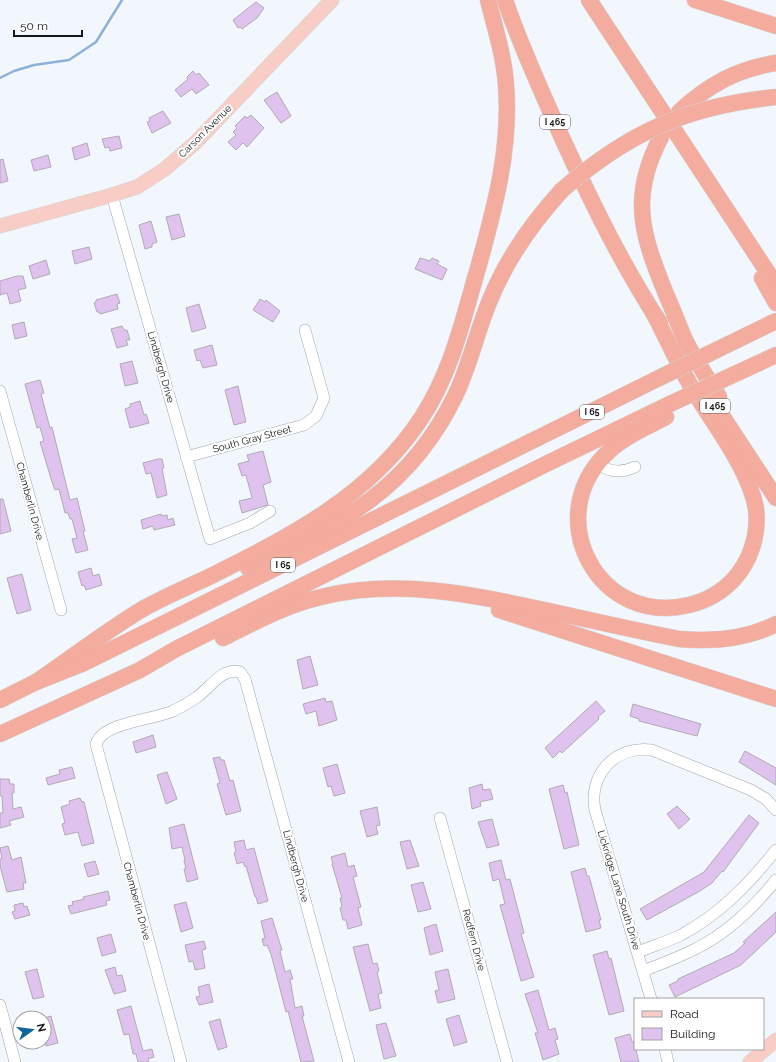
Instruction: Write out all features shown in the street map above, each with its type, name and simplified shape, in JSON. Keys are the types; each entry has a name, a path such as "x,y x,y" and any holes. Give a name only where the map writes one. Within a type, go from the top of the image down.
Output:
{"highway":[{"path":"36,682 141,610 237,563 340,503 363,485 386,462 407,438 423,415 439,388 454,352 487,237 502,175 507,130 506,83 488,0"},
{"name":"I 465","path":"504,0 550,112 598,215 625,266 654,314 776,497"},
{"path":"589,0 700,172 776,285"},
{"path":"694,0 776,26"},
{"path":"776,63 751,68 722,79 701,92 679,112 661,137 649,164 644,189 643,221 647,244 686,341 730,413 776,497"},
{"path":"97,641 146,619 332,526 375,497 405,470 434,433 456,393 490,300 513,252 540,215 562,190 606,154 655,126 678,117 714,107 776,97"},
{"path":"700,172 776,303"},
{"path":"654,314 690,386 744,474 752,492 756,515 755,537 749,555 737,575 726,586 707,599 677,608 662,608 639,604 612,590 596,573 587,560 578,531 580,501 587,479 611,450 620,443 675,407 697,392 776,355"},
{"name":"I 65","path":"0,700 36,682 84,663 776,321"},
{"path":"0,734 140,670 176,649 544,465 675,407"},
{"path":"140,670 180,658 291,606 322,596 386,587 435,590 514,603 679,639 726,639 762,630 776,624"},
{"path":"435,590 776,699"}],"main road":[{"name":"Carson Avenue","path":"0,226 112,196 137,187 185,153 327,2"},
{"path":"750,1062 776,1040"}],"street":[{"name":"Lindbergh Drive","path":"112,196 210,539 250,522 270,511"},
{"name":"South Gray Street","path":"186,457 304,425 316,416 324,398 305,330"},
{"name":"Chamberlin Drive","path":"0,391 61,610"},
{"path":"598,464 607,469 621,471 635,468"},
{"name":"Lindbergh Drive","path":"98,739 102,734 115,728 160,716 179,708 198,696 222,675 232,670 240,672 245,679 247,686 349,1062"},
{"name":"Chamberlin Drive","path":"98,739 96,748 181,1062"},
{"name":"Lickridge Lane South Drive","path":"651,998 595,810 594,795 597,780 609,762 619,755 635,750 652,750 751,790 766,800 776,810"},
{"name":"Redfern Drive","path":"440,818 507,1062"},
{"path":"638,952 680,935 716,914 755,876 776,850"},
{"path":"643,972 698,948 723,932 758,902 776,880"},
{"path":"0,1005 16,1062"},
{"path":"665,1050 668,1062"}],"building":[{"path":"256,2 264,8 257,18 242,29 240,27 238,28 233,20"},
{"path":"193,71 196,75 199,73 209,85 196,94 192,89 181,97 175,90 188,79 187,77"},
{"path":"277,92 291,116 281,123 264,100"},
{"path":"163,111 171,123 152,133 147,122 150,121 149,118"},
{"path":"251,115 264,128 247,147 243,143 236,150 228,142 236,135 233,132 237,128 235,126 245,116 247,118"},
{"path":"119,136 122,148 110,151 109,147 105,148 102,139"},
{"path":"87,143 90,155 75,160 72,148"},
{"path":"48,155 51,167 34,171 31,160"},
{"path":"3,159 8,181 0,183 0,160"},
{"path":"179,214 185,236 172,240 166,217"},
{"path":"151,221 157,242 152,244 152,247 145,249 139,225"},
{"path":"89,247 92,259 75,264 72,251"},
{"path":"420,258 430,261 432,258 439,261 437,264 447,269 442,280 415,269"},
{"path":"46,260 50,274 33,279 29,266"},
{"path":"17,276 23,276 26,288 18,290 21,301 10,304 7,293 0,295 0,281"},
{"path":"117,294 120,303 117,304 118,309 100,314 97,312 94,303 96,300"},
{"path":"260,299 265,302 266,300 280,311 273,322 253,310"},
{"path":"199,304 206,328 192,332 186,308"},
{"path":"24,322 27,336 15,339 12,325"},
{"path":"122,326 124,330 127,330 130,340 126,340 128,345 117,348 111,329"},
{"path":"212,345 217,365 203,368 200,360 197,361 194,350"},
{"path":"132,361 138,383 125,386 120,364"},
{"path":"40,380 44,393 41,394 50,428 52,427 70,500 77,498 85,531 83,531 88,550 76,553 72,539 77,538 72,519 70,519 68,513 65,513 59,489 55,490 52,482 40,442 44,441 40,427 37,428 25,384"},
{"path":"238,386 246,422 234,425 225,390"},
{"path":"140,401 144,415 146,414 149,423 130,428 125,409 130,407 130,404"},
{"path":"263,451 271,482 263,485 268,505 242,513 239,501 252,498 246,475 242,476 238,464 249,461 247,455"},
{"path":"162,459 164,468 162,468 167,495 157,498 151,473 146,474 143,463"},
{"path":"0,499 3,499 11,531 0,534"},
{"path":"161,514 162,516 167,515 168,520 173,518 175,525 154,530 153,526 143,529 141,520"},
{"path":"91,568 93,576 99,574 102,585 86,590 84,585 82,586 78,572"},
{"path":"22,574 31,610 17,614 7,578"},
{"path":"310,656 318,685 303,689 297,660"},
{"path":"325,698 326,702 332,701 337,720 319,726 316,711 306,714 303,704"},
{"path":"596,701 605,711 598,717 599,719 562,753 560,751 553,758 545,748"},
{"path":"633,704 701,724 697,736 639,721 639,719 630,716"},
{"path":"153,735 156,747 136,753 133,742"},
{"path":"745,751 776,768 776,785 739,762"},
{"path":"220,757 221,760 224,760 230,781 233,780 241,811 226,815 217,784 220,783 213,758"},
{"path":"337,764 345,793 334,796 331,786 328,787 323,768"},
{"path":"72,767 75,778 48,785 46,778 60,774 59,770"},
{"path":"167,772 177,799 166,804 157,775"},
{"path":"0,779 9,779 10,784 14,784 14,793 12,793 13,809 21,807 24,817 9,821 11,825 0,828 0,813 3,813 2,796 0,796"},
{"path":"482,784 483,790 490,789 493,799 480,802 481,806 472,809 469,788"},
{"path":"563,785 565,793 567,792 579,845 564,849 549,789"},
{"path":"80,798 81,801 84,802 94,843 82,846 78,832 65,835 62,824 65,823 61,807 70,804 69,801"},
{"path":"677,806 690,819 679,829 667,814"},
{"path":"377,807 380,825 376,826 378,834 367,837 360,811"},
{"path":"749,815 759,823 723,872 722,871 712,883 700,891 647,920 640,909 704,872"},
{"path":"492,819 499,845 487,848 478,822"},
{"path":"184,824 198,879 187,882 182,847 172,849 169,828"},
{"path":"244,840 246,850 254,848 268,901 258,904 246,866 245,867 243,862 237,864 234,853 236,852 234,842"},
{"path":"410,840 419,866 407,869 400,842"},
{"path":"8,846 12,860 21,857 26,883 23,883 24,889 7,892 0,866 0,859 2,859 0,848"},
{"path":"345,853 348,867 354,865 357,876 353,877 361,907 358,908 362,925 348,929 346,920 343,920 340,908 342,907 340,898 342,898 331,857"},
{"path":"501,860 506,880 510,879 524,933 521,934 534,977 521,981 500,905 505,904 499,879 493,881 489,863"},
{"path":"95,861 99,874 88,877 84,864"},
{"path":"585,868 587,876 589,876 601,920 599,920 601,928 586,932 571,872"},
{"path":"423,882 431,909 418,912 411,885"},
{"path":"108,891 110,900 106,901 107,905 71,914 68,906 73,905 72,902 84,899 83,897"},
{"path":"186,902 193,928 181,932 174,905"},
{"path":"23,903 24,907 27,906 30,915 15,919 12,912 15,911 14,905"},
{"path":"776,912 776,932 741,965 675,997 669,985 678,981 678,979 734,953 745,943 743,942"},
{"path":"272,918 282,950 280,951 285,972 290,970 293,979 290,979 295,1008 302,1006 304,1016 302,1016 314,1061 301,1062 271,954 267,945 264,946 262,939 265,938 261,921"},
{"path":"436,924 443,951 430,955 424,928"},
{"path":"111,934 116,952 102,956 97,938"},
{"path":"204,941 206,949 202,950 205,968 195,970 193,961 189,962 185,945"},
{"path":"368,944 373,964 377,963 379,971 377,972 382,993 378,994 381,1008 370,1011 353,947"},
{"path":"607,951 609,959 611,958 624,1011 609,1015 593,955"},
{"path":"115,967 117,976 122,975 126,991 114,994 105,970"},
{"path":"37,969 44,997 33,999 25,972"},
{"path":"448,969 455,999 438,1003 435,991 439,990 435,972"},
{"path":"209,984 213,1002 199,1005 196,997 200,996 198,987"},
{"path":"538,990 549,1030 555,1028 558,1039 555,1040 559,1054 543,1060 535,1033 538,1033 525,994"},
{"path":"131,1006 143,1051 152,1049 154,1057 148,1059 149,1062 138,1062 136,1054 133,1054 129,1034 124,1035 117,1010"},
{"path":"459,1015 467,1042 454,1046 446,1019"},
{"path":"220,1019 227,1047 218,1050 209,1022"},
{"path":"52,1020 58,1043 52,1044"},
{"path":"386,1023 396,1056 384,1059 376,1025"},
{"path":"630,1034 632,1042 634,1042 634,1050 636,1050 639,1062 621,1062 615,1038"}],"waterway":[{"path":"0,78 14,71 34,65 69,60 96,42 122,0"}]}
